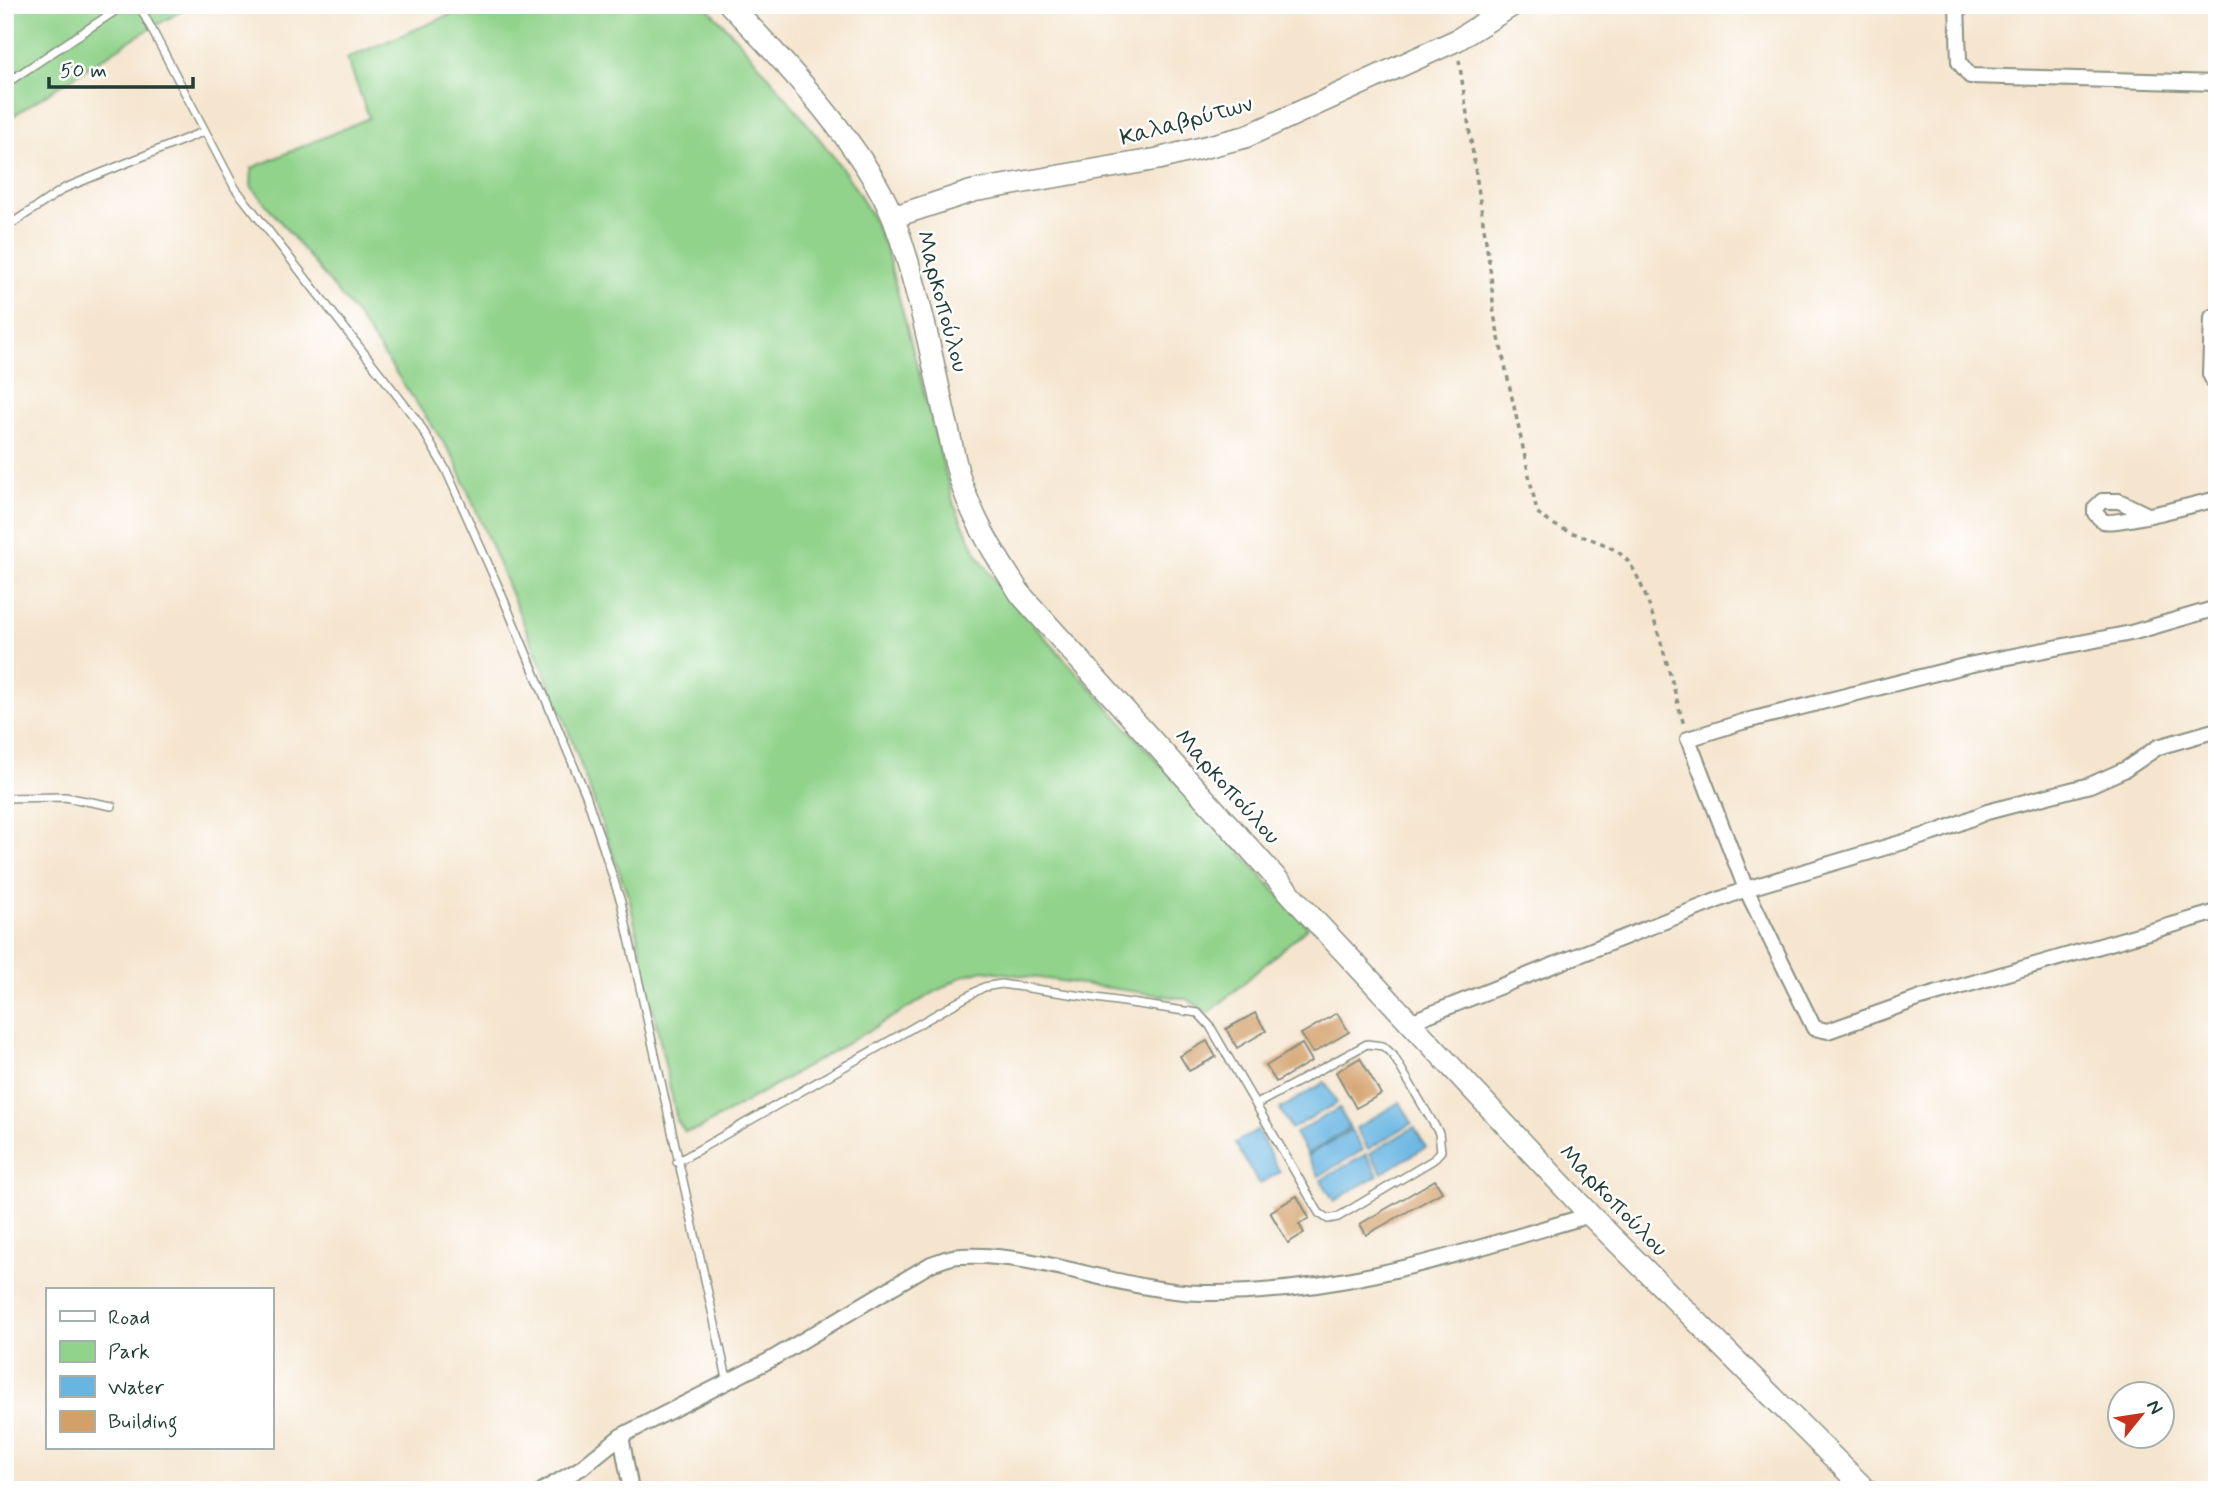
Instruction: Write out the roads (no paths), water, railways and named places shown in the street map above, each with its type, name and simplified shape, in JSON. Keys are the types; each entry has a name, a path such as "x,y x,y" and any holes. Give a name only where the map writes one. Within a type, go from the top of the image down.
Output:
{"street":[{"name":"Μαρκοπούλου","path":"730,5 780,57 828,117 864,167 893,217 910,270 962,487 989,546 1021,596 1590,1215 1866,1490"},
{"name":"Καλαβρύτων","path":"893,217 973,191 1158,159 1245,137 1457,40 1513,5"},
{"path":"1957,5 1959,62 1970,76 2217,83"},
{"path":"2212,317 2210,374 2217,388"},
{"path":"2148,515 2217,499"},
{"path":"2217,608 2131,633 1968,665 1732,724 1688,739 1746,889 1814,1028 1828,1031 1934,994 2217,912"},
{"path":"1410,1022 1746,889 1937,832 1987,812 2090,785 2126,769 2158,747 2217,730"},
{"path":"543,1490 581,1468 621,1436 728,1383 930,1264 959,1256 1011,1258 1141,1287 1201,1293 1306,1289 1408,1268 1590,1215"},
{"path":"621,1436 631,1490"}],"lane":[{"path":"5,84 124,5"},
{"path":"139,5 234,188 418,422 446,470 586,795 621,902 677,1162 723,1348 728,1383"},
{"path":"5,228 65,188 205,131"},
{"path":"5,798 65,797 112,806"},
{"path":"677,1162 984,987 1001,984 1198,1013 1210,1026 1319,1213 1328,1219 1338,1217 1433,1160 1441,1151 1439,1133 1393,1055 1382,1046 1367,1044 1257,1104"}],"water":[{"path":"1325,1082 1337,1103 1291,1129 1280,1109"},
{"path":"1400,1102 1412,1123 1368,1149 1356,1128"},
{"path":"1339,1108 1350,1128 1307,1154 1295,1133"},
{"path":"1414,1127 1426,1147 1382,1173 1370,1153"},
{"path":"1257,1130 1280,1172 1259,1184 1235,1143"},
{"path":"1351,1130 1363,1150 1319,1176 1307,1156"},
{"path":"1366,1154 1378,1175 1334,1201 1321,1180"}]}
